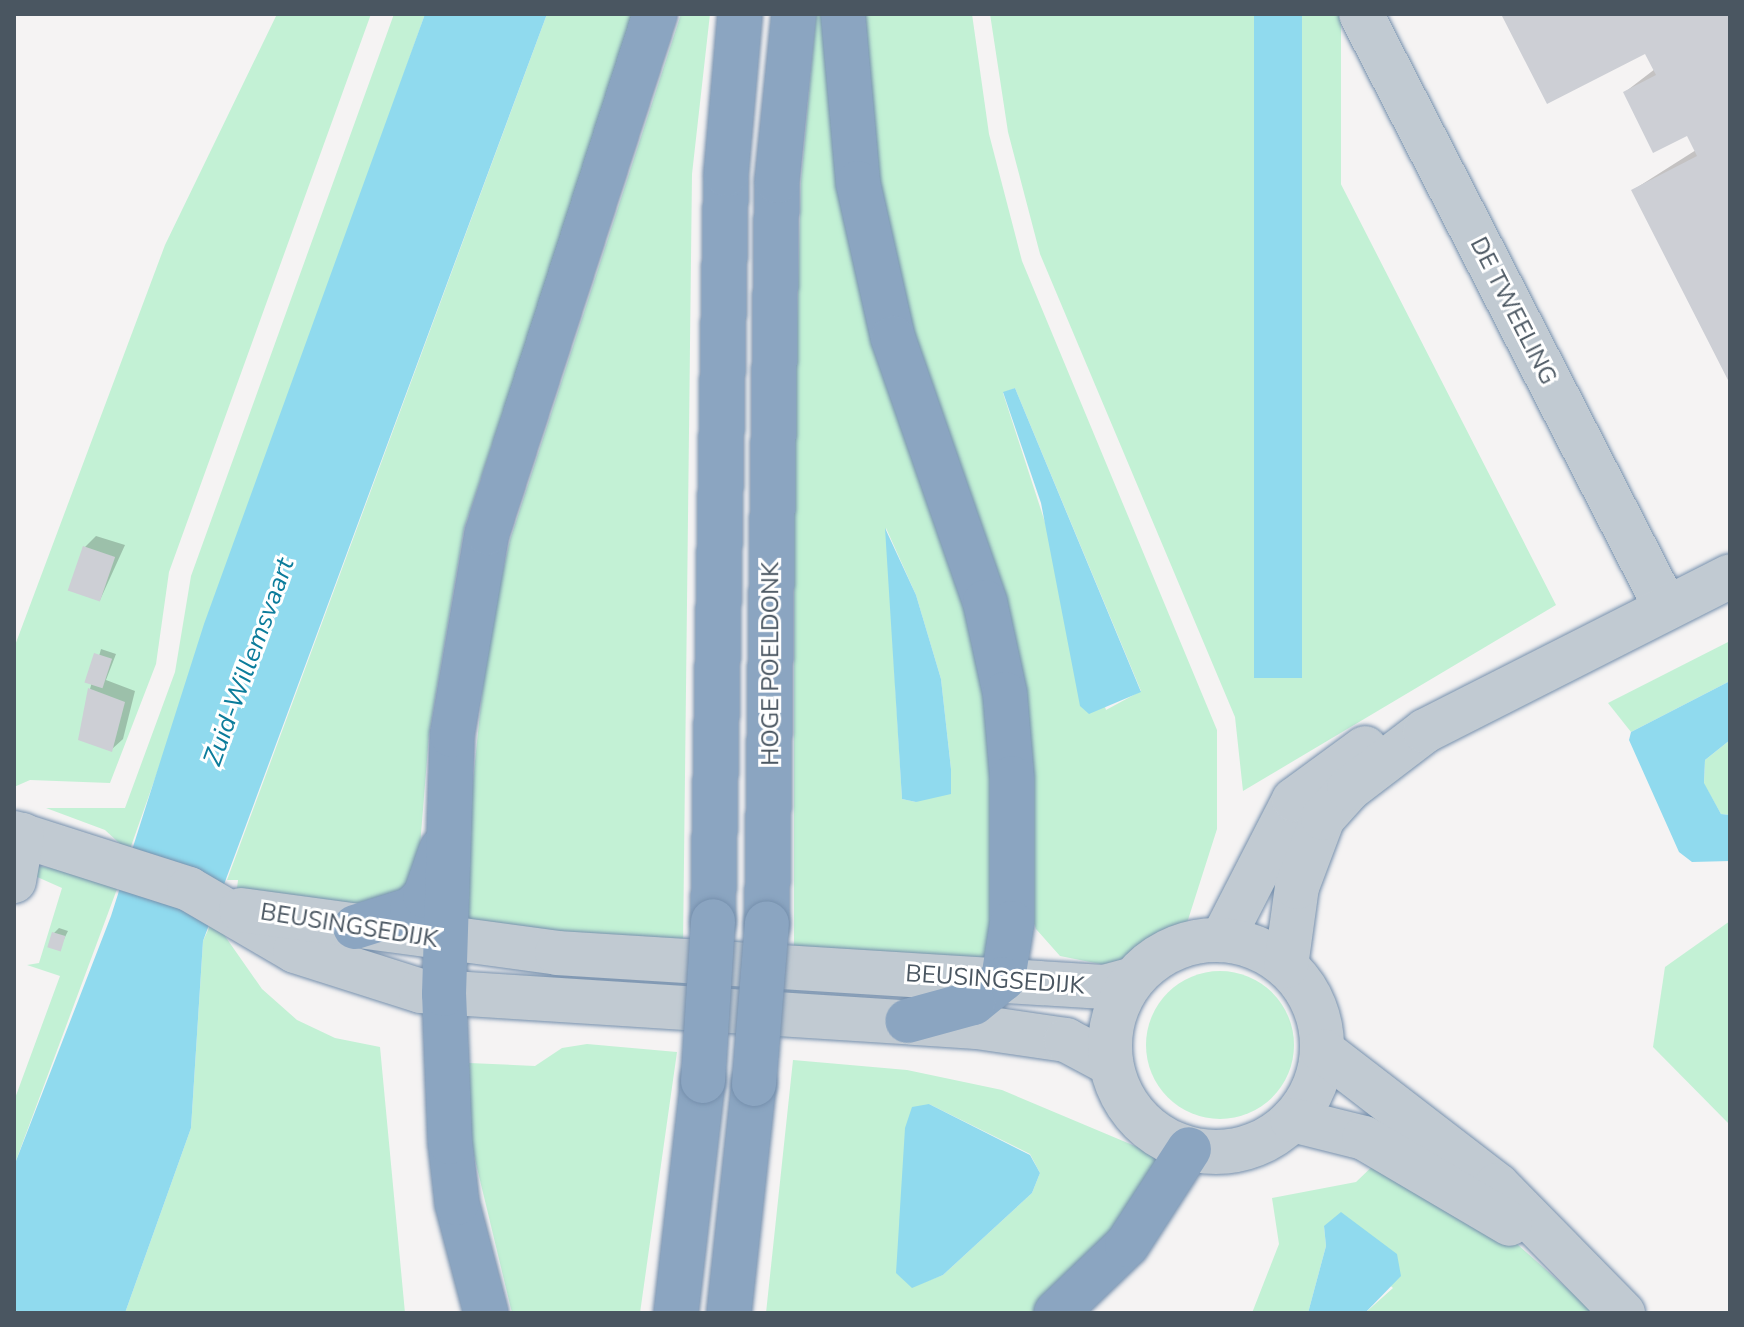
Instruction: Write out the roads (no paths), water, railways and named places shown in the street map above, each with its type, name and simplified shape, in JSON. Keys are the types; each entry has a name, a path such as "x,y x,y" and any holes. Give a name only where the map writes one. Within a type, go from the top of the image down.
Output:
{"highway":[{"path":"486,1313 457,1203 444,994 446,828 466,632 487,533 655,14"},
{"path":"676,1313 703,1081 713,921 726,174 740,14"},
{"name":"HOGE POELDONK","path":"729,1313 754,1084 767,924 777,181 794,14"},
{"path":"843,14 858,183 893,338 968,545 1005,694 1012,923 1003,979 973,1003 907,1021"},
{"path":"355,927 396,918 425,896 446,828"},
{"path":"1056,1313 1127,1245 1189,1149"}],"street":[{"name":"DE TWEELING","path":"1361,14 1666,608"},
{"path":"1286,966 1297,887 1323,818 1425,731 1730,576"},
{"path":"1222,940 1294,800 1330,767 1382,738 1425,731"},
{"path":"14,881 18,834 123,866 231,910"},
{"name":"BEUSINGSEDIJK","path":"231,910 447,941 1104,987 1133,979"},
{"name":"BEUSINGSEDIJK","path":"231,910 340,970 444,994 907,1021 1066,1040 1111,1064"},
{"path":"1222,940 1286,966 1317,1013 1323,1051 1309,1097 1292,1120 1245,1148 1189,1149 1138,1118 1111,1064 1114,1020 1133,979 1188,943 1222,940"},
{"path":"1323,1051 1497,1185 1623,1313"},
{"path":"1292,1120 1364,1138 1567,1259"}],"water":[{"name":"Zuid-Willemsvaart","path":"425,14 547,14 203,941 191,1128 125,1313 14,1313 14,1166 111,916 204,624"},
{"path":"1254,14 1302,14 1302,678 1254,678"},
{"path":"1015,388 1141,692 1089,714 1080,706 1041,503 1003,392"},
{"path":"885,528 916,595 941,679 951,794 916,802 902,799"},
{"path":"1730,681 1730,740 1705,760 1704,783 1721,814 1730,815 1730,861 1692,862 1679,852 1629,740 1631,732"},
{"path":"929,1104 1030,1155 1040,1173 1032,1193 943,1275 912,1288 896,1273 905,1128 912,1107"},
{"path":"1341,1212 1397,1254 1401,1276 1365,1313 1308,1313 1326,1246 1324,1226"}]}
